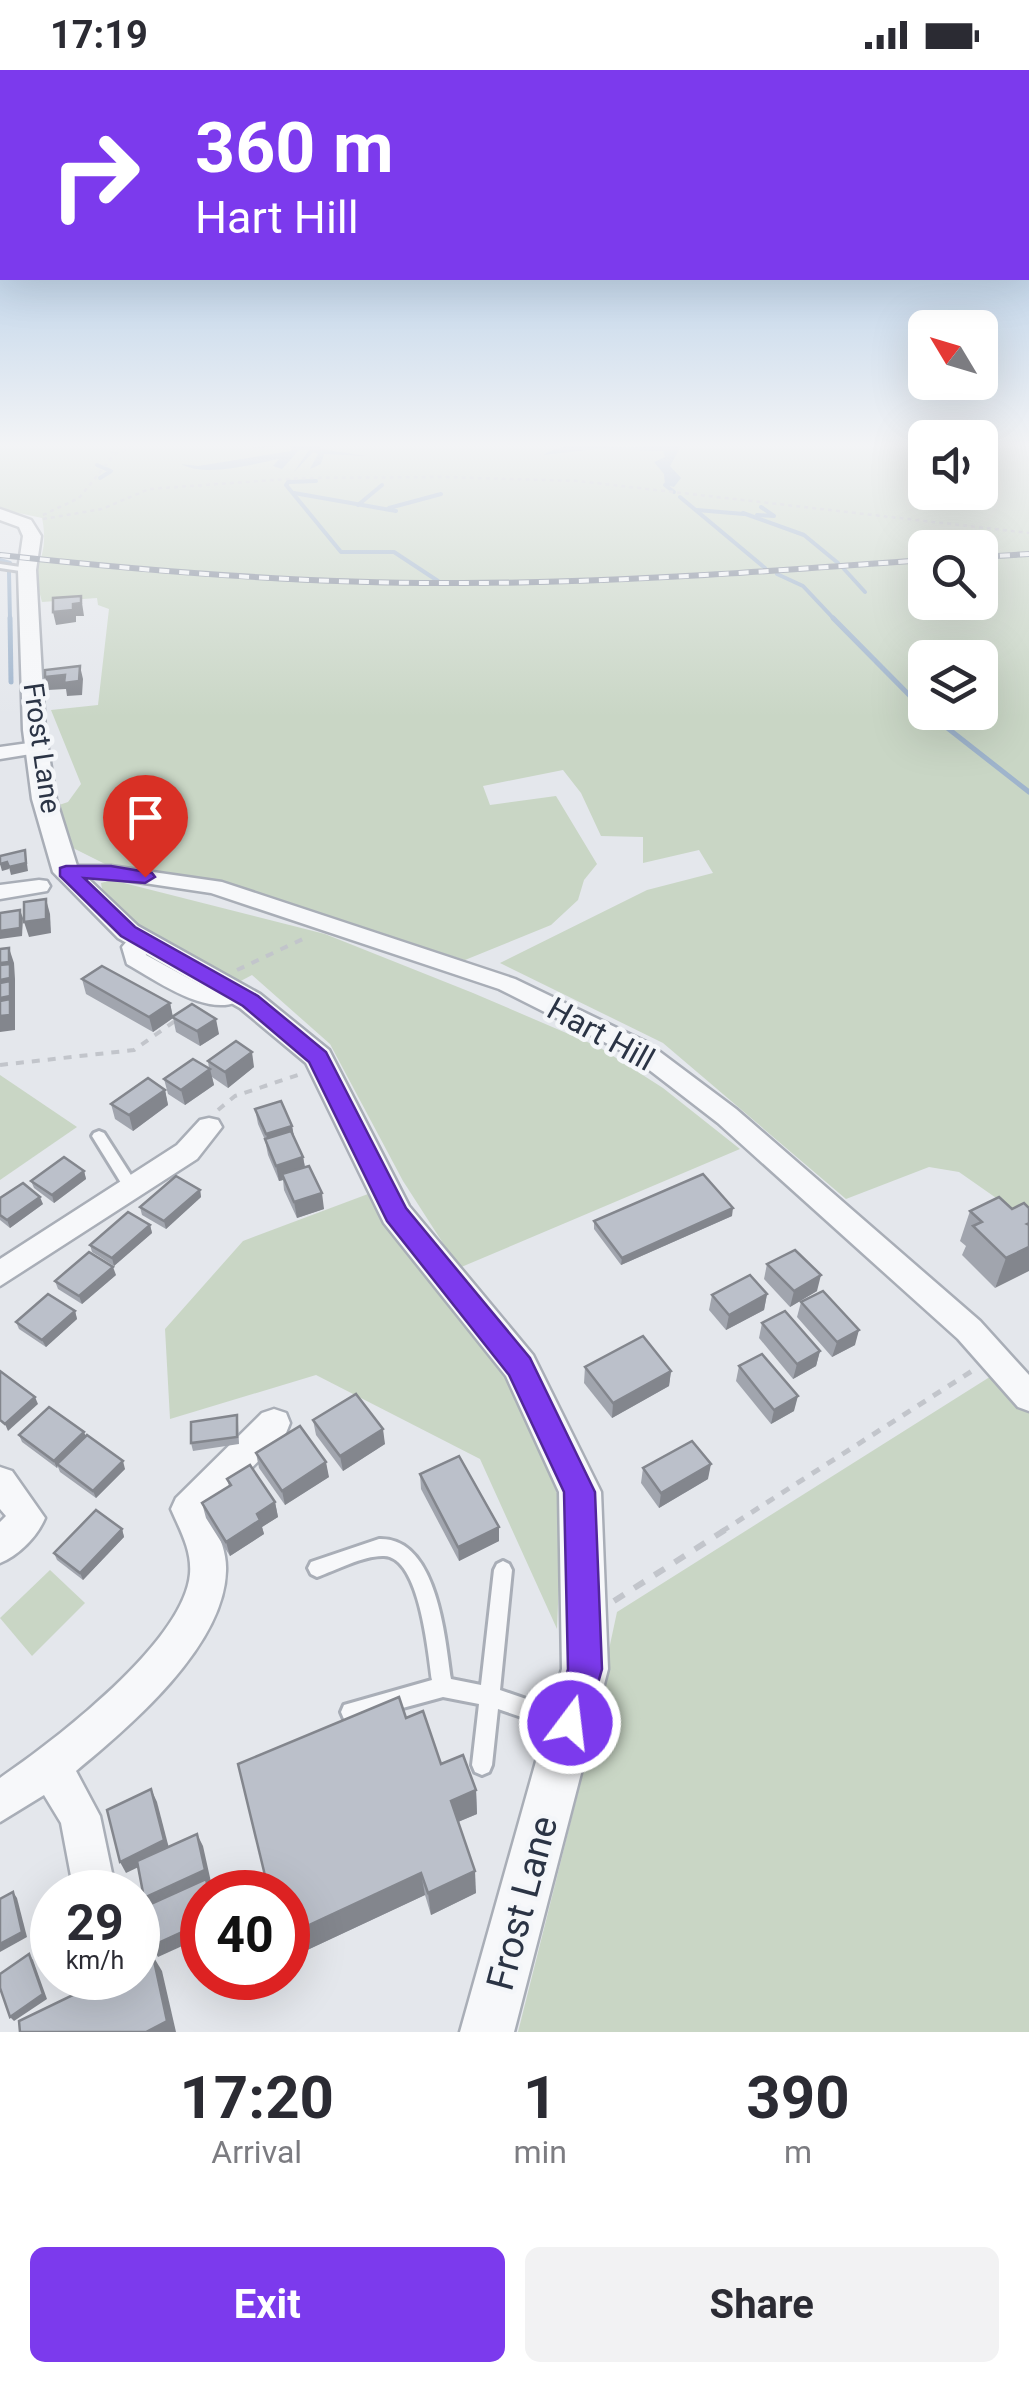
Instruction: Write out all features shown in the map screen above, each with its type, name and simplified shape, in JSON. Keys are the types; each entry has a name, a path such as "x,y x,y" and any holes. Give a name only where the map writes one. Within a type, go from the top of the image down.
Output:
{"street":[{"name":"Frost Lane","path":"31,535 28,570 36,748 53,879 318,1057 396,1214 520,1366 580,1492 585,1669 487,2032"},
{"path":"0,754 36,748"},
{"name":"Hart Hill","path":"0,892 53,879 111,872 214,888 507,984 639,1049 727,1116 969,1330 1029,1397"},
{"path":"0,1274 186,1152 209,1128"},
{"path":"0,1802 50,1769 120,1707 196,1614 207,1580 207,1546 188,1508 274,1424"},
{"path":"0,1482 28,1518 0,1546"},
{"path":"50,1769 80,1816 91,1870"}],"lane":[{"path":"0,566 28,570"},
{"path":"99,1136 131,1187"},
{"path":"317,1568 386,1547 407,1555 421,1577 443,1687"},
{"path":"482,1766 504,1570"},
{"path":"351,1712 443,1687 488,1696 570,1723"}],"path":[{"path":"0,1065 134,1050 220,990 332,925"},
{"path":"209,1128 225,1100 236,1093 294,1078 318,1057"},
{"path":"583,1622 993,1357"}],"green space":[{"path":"44,535 908,535 908,620 998,620 998,535 1029,535 1029,1221 959,1172 929,1167 846,1199 663,1043 500,963 647,890 713,873 699,850 643,863 643,837 601,836 581,793 563,770 483,786 490,805 556,796 597,864 584,880 578,900 551,925 465,960 321,916 121,872 73,848 59,805 68,802 81,784 51,710 98,705 109,609 98,605 97,598 42,602 34,572"},
{"path":"112,880 325,934 473,993 599,1047 663,1088 740,1149 459,1268 403,1181 330,1044 252,975 237,983 137,927 106,898 101,883"},
{"path":"0,1075 77,1127 0,1180"},
{"path":"368,1194 506,1373 562,1505 557,1629 480,1459 316,1375 170,1419 165,1329 243,1241"},
{"path":"1004,1368 1029,1393 1029,2032 518,2032 579,1789 617,1612"},
{"path":"50,1570 85,1603 32,1656 0,1618"}],"building":[{"path":"81,596 81,603 73,604 73,610 53,612 53,598"},
{"path":"80,666 79,681 64,683 65,675 45,677 45,670"},
{"path":"25,850 26,863 9,867 7,862 0,864 0,856"},
{"path":"46,899 46,919 24,922 24,902"},
{"path":"20,910 20,928 0,931 0,913"},
{"path":"9,948 9,962 0,963 0,949"},
{"path":"10,964 10,978 0,980 0,965"},
{"path":"102,966 170,1003 149,1017 82,979"},
{"path":"10,981 10,996 0,998 0,983"},
{"path":"10,999 10,1015 0,1016 0,1001"},
{"path":"192,1004 216,1019 197,1031 172,1017"},
{"path":"236,1041 252,1052 225,1072 208,1061"},
{"path":"193,1059 210,1069 181,1090 164,1079"},
{"path":"148,1078 165,1090 129,1115 111,1104"},
{"path":"281,1101 292,1126 266,1134 255,1109"},
{"path":"291,1131 303,1157 276,1166 265,1139"},
{"path":"64,1157 84,1171 52,1195 31,1181"},
{"path":"309,1166 322,1193 294,1202 282,1174"},
{"path":"703,1174 733,1208 622,1258 594,1221"},
{"path":"176,1176 200,1190 164,1221 140,1207"},
{"path":"23,1183 40,1197 7,1220 0,1215 0,1198"},
{"path":"999,1197 1012,1209 1024,1203 1029,1208 1029,1247 1006,1258 973,1226 982,1222 970,1211"},
{"path":"128,1212 150,1225 112,1258 90,1245"},
{"path":"795,1250 821,1275 794,1291 767,1264"},
{"path":"89,1252 113,1267 79,1296 55,1281"},
{"path":"750,1275 767,1294 729,1315 712,1295"},
{"path":"823,1291 859,1330 837,1342 801,1302"},
{"path":"48,1294 75,1311 42,1340 16,1322"},
{"path":"785,1311 820,1351 797,1364 762,1323"},
{"path":"643,1336 671,1371 613,1403 585,1367"},
{"path":"762,1354 798,1396 774,1410 739,1366"},
{"path":"0,1371 35,1397 5,1424 0,1420"},
{"path":"356,1394 383,1429 340,1456 313,1420"},
{"path":"49,1407 84,1432 54,1461 19,1435"},
{"path":"237,1415 237,1437 191,1443 191,1422"},
{"path":"300,1426 326,1462 282,1491 256,1453"},
{"path":"87,1435 123,1461 93,1491 57,1464"},
{"path":"692,1441 711,1464 661,1493 643,1468"},
{"path":"459,1456 499,1527 458,1547 420,1474"},
{"path":"250,1465 275,1502 257,1514 260,1520 226,1542 202,1503 231,1485 227,1479"},
{"path":"96,1510 122,1529 80,1573 54,1553"},
{"path":"399,1697 406,1718 423,1711 441,1764 463,1755 476,1790 451,1801 475,1871 428,1893 421,1873 310,1925 310,1870 264,1870 238,1764"},
{"path":"151,1789 164,1840 120,1862 107,1810"},
{"path":"197,1834 205,1870 180,1870 180,1881 160,1891 160,1870 139,1870 137,1861"},
{"path":"180,1891 180,1933 160,1942 160,1900"},
{"path":"13,1892 22,1932 0,1944 0,1899"},
{"path":"29,1954 30,2000 34,2000 10,2017 0,1988 0,1974"},
{"path":"160,1988 167,2021 146,2032 20,2032 19,2021 62,2000 160,2000"}],"waterway":[{"path":"327,535 341,552 394,552 438,581"},
{"path":"725,535 765,568"},
{"path":"803,535 838,563"},
{"path":"0,560 10,563"},
{"path":"844,569 865,592"},
{"path":"9,572 10,620"},
{"path":"777,574 803,586 835,620"},
{"path":"10,618 11,682"},
{"path":"833,618 908,694"},
{"path":"950,730 1029,792"}],"railway":[{"path":"998,556 1029,554"},
{"path":"0,555 231,576 404,583 636,579 908,561"}],"route":[{"path":"145,877 66,872 128,932 250,1001 318,1057 396,1214 520,1366 580,1492 585,1669 570,1723"}]}
